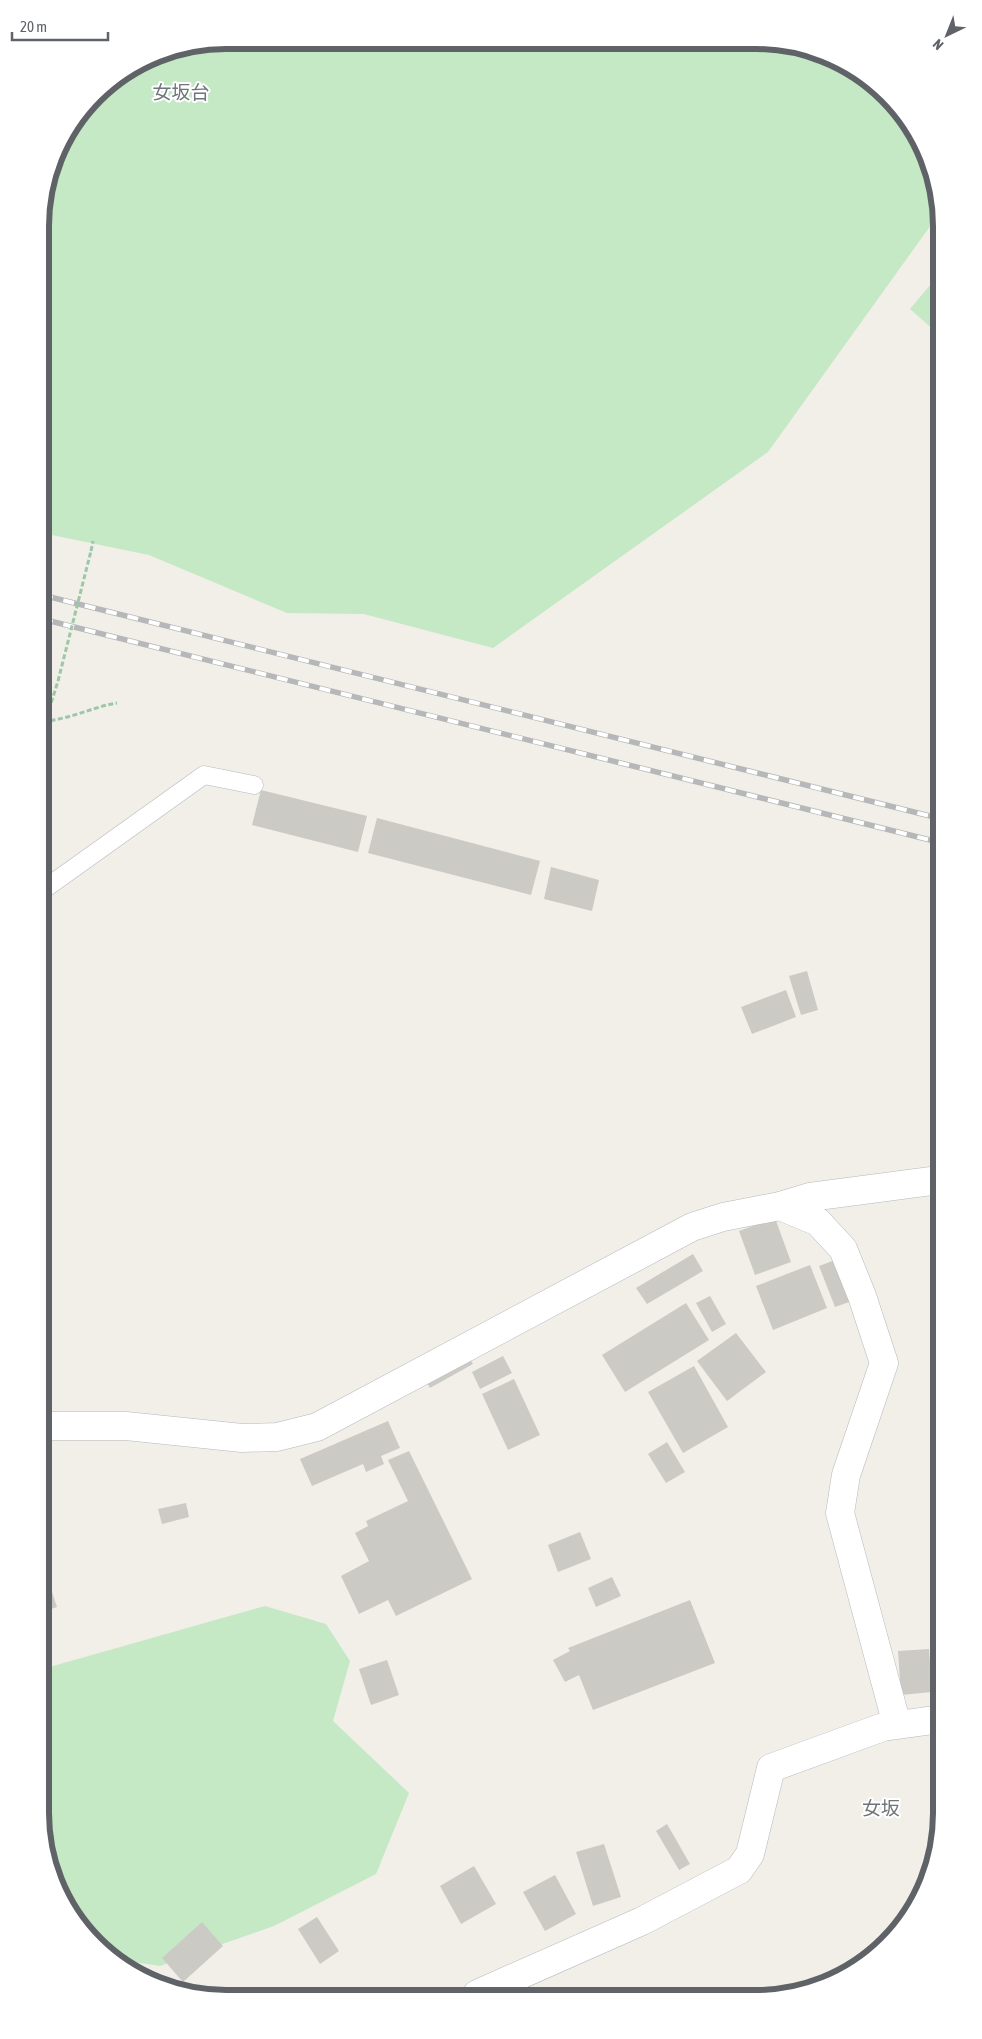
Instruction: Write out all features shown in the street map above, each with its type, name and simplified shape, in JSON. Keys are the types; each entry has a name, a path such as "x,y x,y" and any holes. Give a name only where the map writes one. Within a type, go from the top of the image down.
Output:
{"street":[{"path":"49,1426 126,1426 242,1438 277,1437 317,1427 692,1227 723,1217 780,1206 810,1197 933,1181"},
{"path":"780,1206 818,1222 843,1249 862,1296 884,1363 846,1476 840,1513 897,1725"},
{"path":"486,1990 642,1921 739,1870 750,1854 770,1768 883,1727 933,1720"}],"lane":[{"path":"49,886 204,775 254,785"}],"path":[{"path":"49,711 93,541"},
{"path":"49,721 117,703"}],"green space":[{"path":"214,49 768,49 791,52 813,58 845,72 864,85 889,109 910,137 920,158 930,191 933,222 768,452 493,648 364,614 287,613 149,555 49,534 49,214 52,191 62,158 72,137 85,118 118,85 137,72 169,58 191,52"},
{"path":"933,282 933,329 910,309"},
{"path":"265,1606 326,1624 350,1661 333,1721 409,1793 376,1874 274,1926 160,1966 129,1961 118,1954 93,1930 72,1902 62,1881 52,1848 49,1825 49,1667"}],"building":[{"path":"261,790 367,816 358,852 252,825"},
{"path":"377,818 540,861 531,895 368,853"},
{"path":"551,867 599,880 592,911 544,899"},
{"path":"807,971 818,1010 801,1015 789,976"},
{"path":"786,990 796,1017 752,1034 741,1007"},
{"path":"775,1218 791,1262 755,1275 739,1231"},
{"path":"693,1254 703,1271 647,1304 636,1288"},
{"path":"835,1260 852,1301 835,1307 819,1266"},
{"path":"810,1265 827,1308 773,1330 756,1286"},
{"path":"710,1296 726,1324 712,1332 696,1303"},
{"path":"686,1303 709,1340 625,1392 602,1355"},
{"path":"736,1333 766,1372 727,1401 697,1361"},
{"path":"467,1354 473,1364 430,1388 424,1378"},
{"path":"503,1356 512,1373 480,1389 472,1372"},
{"path":"694,1366 728,1427 683,1453 648,1392"},
{"path":"514,1379 540,1435 508,1450 482,1394"},
{"path":"388,1421 400,1448 381,1456 384,1464 366,1472 363,1464 312,1486 300,1459"},
{"path":"667,1442 685,1472 666,1483 648,1454"},
{"path":"409,1451 472,1579 396,1616 388,1600 359,1614 341,1576 369,1561 355,1533 368,1526 366,1521 408,1501 388,1460"},
{"path":"186,1503 189,1517 162,1524 158,1509"},
{"path":"580,1532 591,1559 558,1572 548,1545"},
{"path":"612,1577 621,1596 596,1607 588,1588"},
{"path":"52,1592 57,1607 49,1610 49,1593"},
{"path":"690,1600 715,1663 593,1710 579,1675 565,1682 553,1660 570,1651 568,1648"},
{"path":"929,1649 932,1692 901,1695 898,1651"},
{"path":"387,1660 399,1695 371,1705 359,1669"},
{"path":"667,1824 690,1864 679,1870 656,1831"},
{"path":"604,1844 621,1897 593,1906 576,1852"},
{"path":"474,1866 496,1904 461,1924 440,1886"},
{"path":"555,1875 576,1914 545,1931 523,1892"},
{"path":"317,1917 339,1951 320,1964 298,1929"},
{"path":"202,1922 223,1946 183,1982 162,1958"}],"railway":[{"path":"49,597 933,817"},
{"path":"49,621 933,841"}],"district":[{"name":"女坂台","path":"181,92"},
{"name":"女坂","path":"881,1808"}]}
